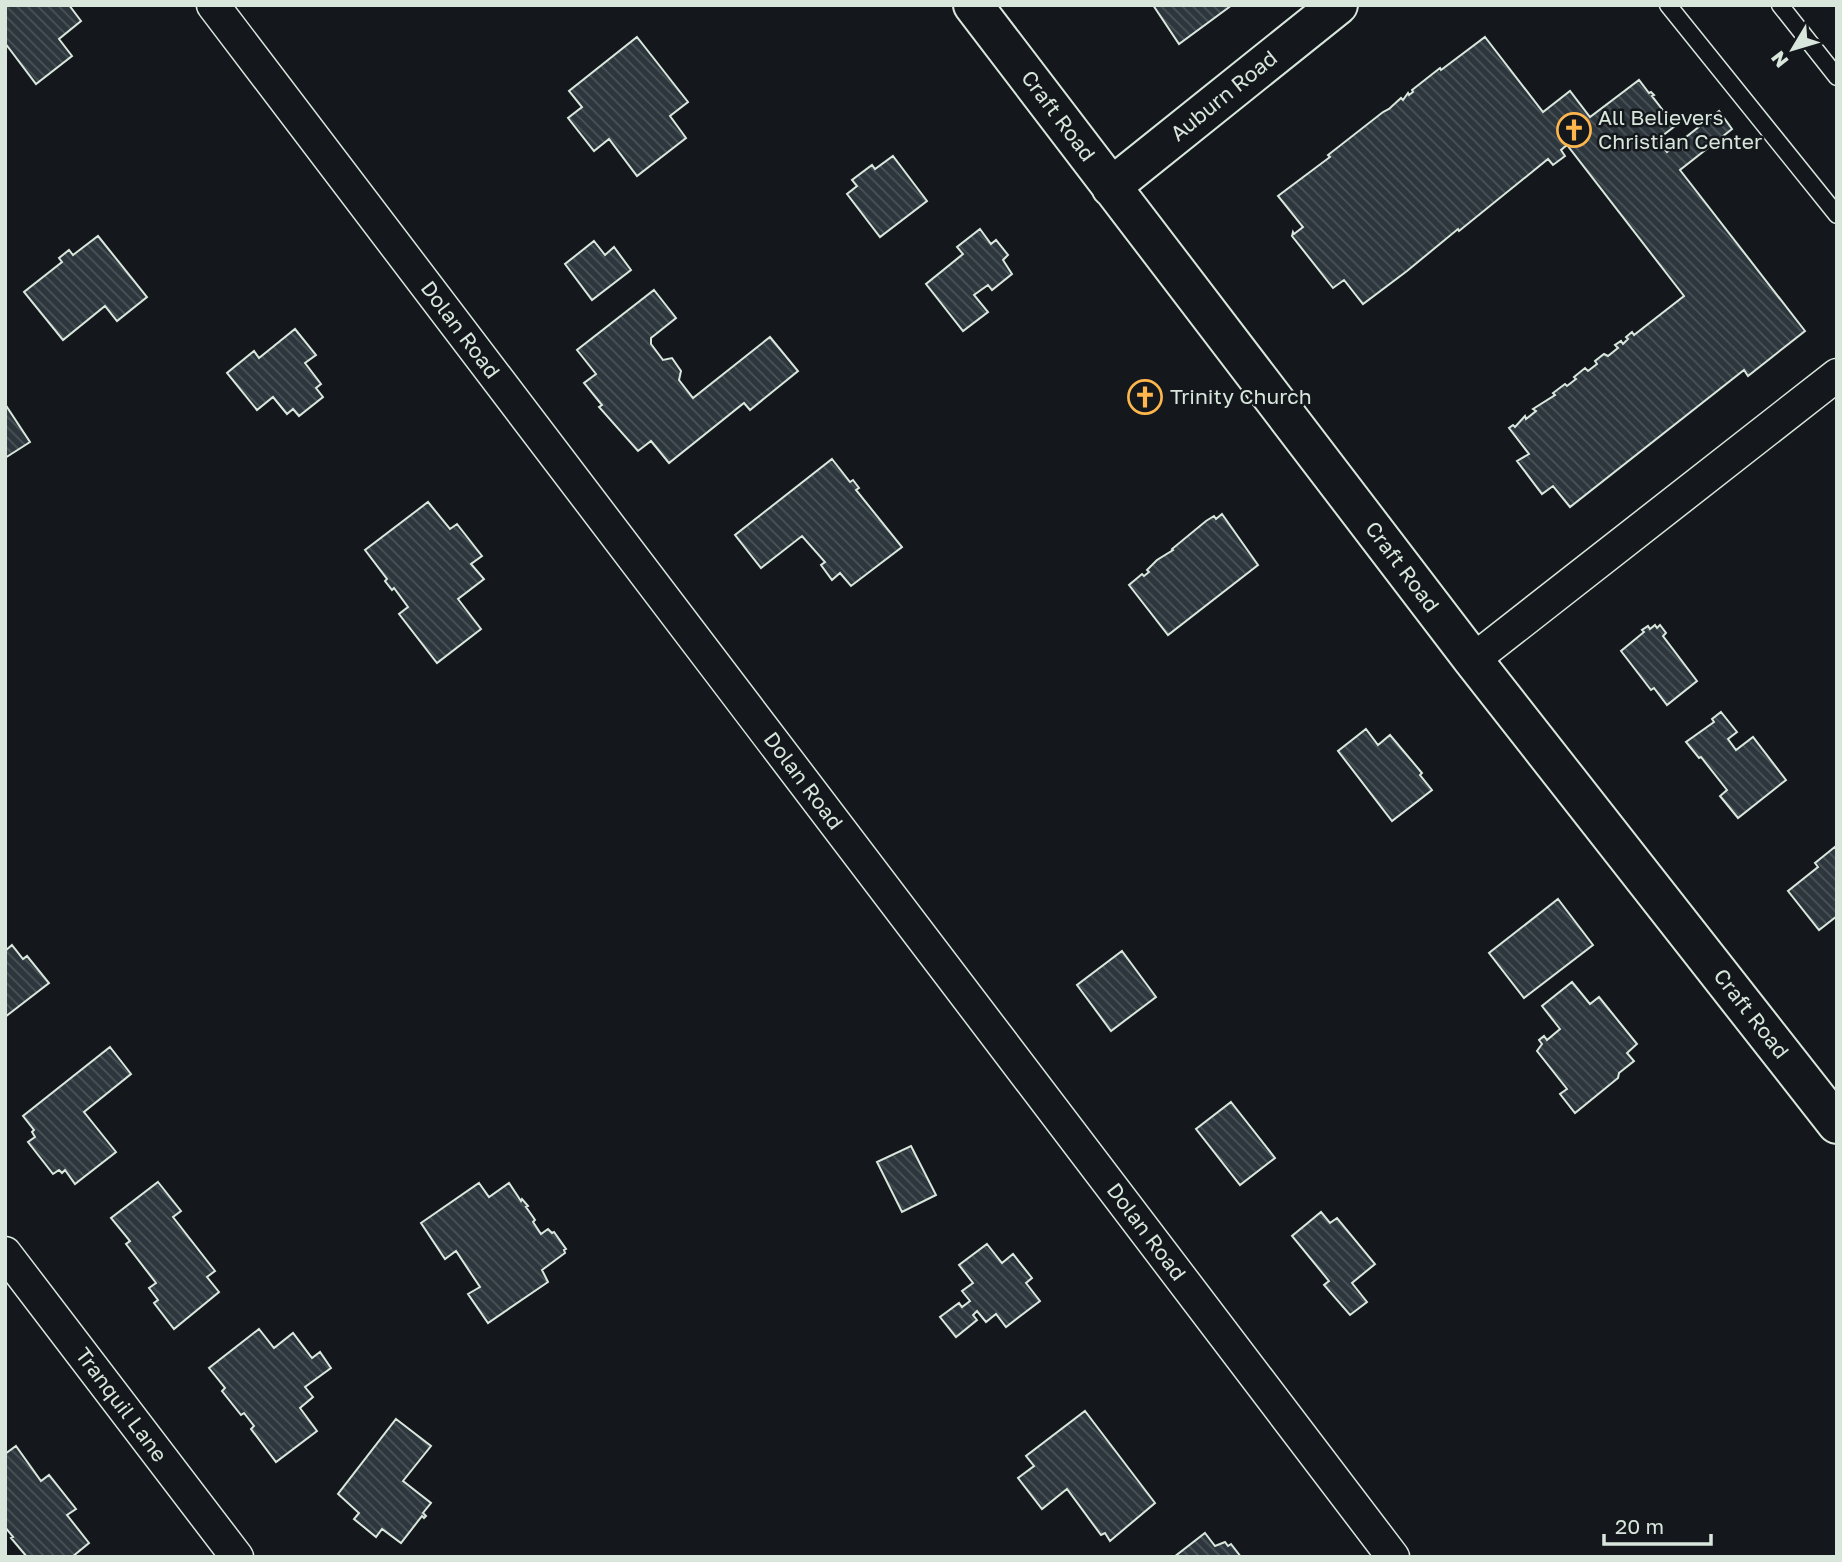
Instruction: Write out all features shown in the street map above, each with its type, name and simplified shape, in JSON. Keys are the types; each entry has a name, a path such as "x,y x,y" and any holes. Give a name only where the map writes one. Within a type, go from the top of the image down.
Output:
{"street":[{"name":"Dolan Road","path":"213,5 1393,1557"},
{"name":"Craft Road","path":"973,5 1473,660 1837,1124"},
{"name":"Auburn Road","path":"1111,187 1338,5"},
{"path":"1473,660 1837,375"},
{"name":"Tranquil Lane","path":"5,1253 237,1557"}],"lane":[{"path":"1668,5 1837,215"},
{"path":"1780,5 1834,68"}],"building":[{"path":"5,5 69,5 81,21 59,39 72,56 36,84 5,43"},
{"path":"1153,5 1232,5 1179,44"},
{"path":"637,37 688,102 670,116 686,138 637,176 609,139 594,151 568,118 582,107 569,91"},
{"path":"1485,37 1543,112 1570,91 1590,117 1639,80 1649,93 1654,95 1652,96 1675,126 1657,140 1667,152 1719,111 1732,129 1680,170 1805,331 1748,376 1744,370 1570,507 1553,486 1542,494 1517,461 1529,454 1509,428 1513,425 1515,427 1525,416 1526,419 1536,411 1533,409 1555,395 1553,393 1565,384 1567,386 1576,379 1574,377 1585,368 1588,371 1604,354 1608,356 1618,348 1615,345 1621,341 1623,344 1632,332 1634,335 1684,296 1567,145 1561,150 1565,156 1553,165 1548,159 1363,304 1344,280 1333,288 1292,236 1293,232 1294,234 1303,227 1278,196 1401,98 1403,100 1440,68 1441,70"},
{"path":"893,156 927,201 880,237 847,194 857,186 852,180 872,165 875,169"},
{"path":"980,229 991,244 996,240 1008,255 1003,260 1012,274 992,290 988,285 974,295 988,312 963,331 926,284 963,254 957,247"},
{"path":"98,236 147,297 117,321 105,306 63,340 24,292 62,262 59,258 69,250 73,255"},
{"path":"594,241 605,255 614,247 631,270 592,300 565,264"},
{"path":"654,290 676,318 651,338 651,344 663,360 672,358 681,371 679,380 693,398 770,337 798,371 750,410 744,403 669,463 651,441 638,451 599,407 602,405 584,383 596,374 577,350"},
{"path":"295,329 316,355 305,363 321,384 316,388 323,397 299,416 293,409 287,414 273,397 257,410 227,373 254,351 259,358"},
{"path":"5,404 30,442 5,458"},
{"path":"832,459 850,482 853,480 859,488 856,490 902,547 851,586 840,573 832,580 821,565 825,562 802,536 761,568 735,535"},
{"path":"428,502 450,529 457,524 482,556 471,564 484,579 458,599 481,629 437,663 399,614 408,607 394,588 392,590 385,581 387,579 365,550"},
{"path":"1222,514 1258,565 1168,635 1129,585 1142,574 1144,576 1149,572 1147,570 1157,560 1173,550 1206,521 1214,516 1216,519"},
{"path":"1655,625 1657,628 1660,625 1666,633 1663,636 1697,681 1667,705 1654,688 1651,690 1621,651 1644,632 1642,630"},
{"path":"1721,712 1737,732 1728,739 1736,750 1753,737 1786,780 1738,818 1720,796 1727,790 1686,742 1714,722 1712,719"},
{"path":"1366,729 1378,745 1390,735 1422,773 1420,775 1432,790 1392,821 1338,751"},
{"path":"1836,846 1837,916 1819,930 1788,891 1818,867 1815,863"},
{"path":"1558,899 1593,945 1524,998 1489,953"},
{"path":"12,945 23,959 27,956 49,983 5,1017 5,951"},
{"path":"1122,951 1156,997 1111,1031 1077,985"},
{"path":"1572,982 1590,1004 1599,997 1637,1044 1627,1053 1634,1061 1619,1073 1618,1078 1575,1113 1560,1094 1567,1089 1537,1051 1542,1044 1539,1040 1544,1036 1547,1040 1560,1029 1542,1006"},
{"path":"110,1047 131,1074 84,1112 116,1152 75,1184 65,1170 53,1174 28,1142 35,1137 32,1132 34,1130 23,1116"},
{"path":"1231,1102 1275,1158 1240,1185 1196,1129"},
{"path":"911,1146 936,1195 902,1212 877,1162"},
{"path":"158,1182 181,1211 173,1217 215,1271 207,1277 219,1292 174,1329 154,1303 158,1300 149,1288 156,1283 126,1244 130,1241 111,1218"},
{"path":"479,1183 489,1197 509,1183 521,1201 522,1199 528,1206 526,1207 541,1234 548,1229 554,1232 566,1249 565,1253 542,1270 548,1282 488,1323 468,1294 480,1287 456,1251 445,1259 421,1223"},
{"path":"1321,1212 1330,1223 1337,1218 1375,1264 1352,1283 1367,1302 1350,1315 1324,1285 1329,1281 1292,1236"},
{"path":"987,1244 1002,1263 1013,1254 1032,1278 1026,1283 1040,1301 1006,1327 996,1314 986,1322 977,1311 973,1315 977,1320 956,1337 940,1317 959,1303 962,1307 970,1301 962,1291 973,1283 959,1265"},
{"path":"259,1329 274,1348 293,1333 312,1358 320,1352 331,1368 305,1387 313,1397 300,1408 317,1431 276,1462 251,1429 254,1426 244,1413 241,1415 222,1391 225,1388 209,1368"},
{"path":"1085,1411 1155,1503 1110,1541 1105,1533 1101,1535 1067,1489 1042,1509 1018,1478 1034,1466 1026,1456"},
{"path":"396,1419 431,1446 403,1481 431,1503 423,1513 426,1516 422,1516 401,1543 382,1529 376,1537 354,1519 359,1513 338,1494"},
{"path":"16,1446 41,1481 49,1475 76,1509 67,1515 89,1543 72,1557 27,1557 5,1527 5,1454"},
{"path":"1205,1533 1215,1546 1225,1542 1228,1546 1231,1544 1241,1557 1174,1557"}],"place":[{"name":"All Believers Christian Center","path":"1574,130"},
{"name":"Trinity Church","path":"1145,397"}]}
